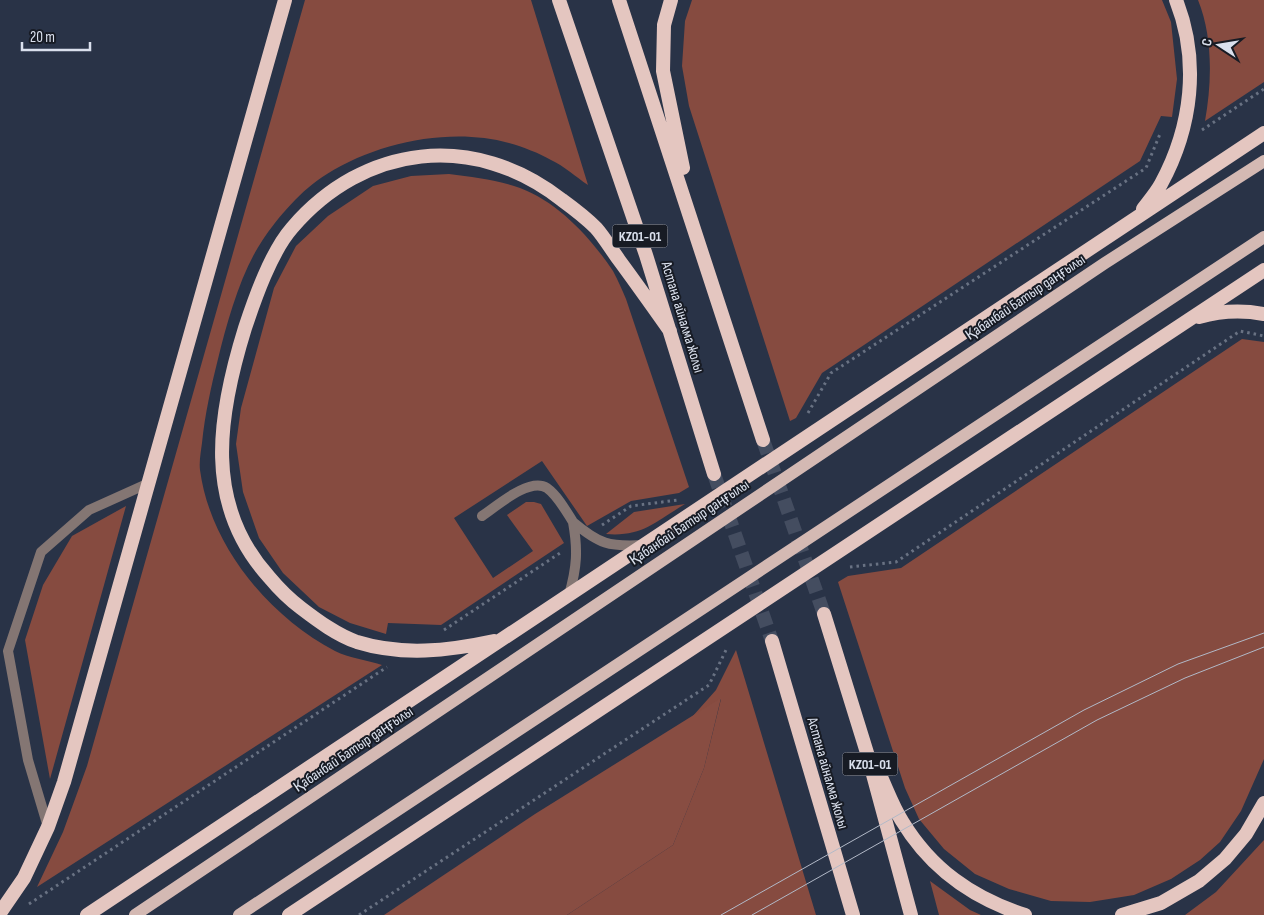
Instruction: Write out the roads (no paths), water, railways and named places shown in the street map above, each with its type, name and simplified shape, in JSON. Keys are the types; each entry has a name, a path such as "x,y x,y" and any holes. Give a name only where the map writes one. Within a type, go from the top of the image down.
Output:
{"highway":[{"path":"3,908 24,878 48,827 64,782 285,0"},
{"name":"Астана айналма жолы","path":"559,0 646,255 714,474"},
{"path":"619,0 763,440"},
{"path":"671,0 664,25 663,71 698,238"},
{"path":"1137,217 1160,185 1178,148 1187,117 1191,78 1189,45 1176,0"},
{"path":"87,915 1264,133"},
{"path":"502,640 463,648 419,651 391,649 355,641 321,624 289,599 260,567 240,536 225,495 221,443 225,405 232,369 254,303 275,254 291,229 324,197 353,179 393,161 425,156 463,156 491,162 531,179 561,199 596,229 670,331"},
{"path":"289,915 1264,270"},
{"path":"1189,320 1212,313 1239,311 1264,314"},
{"name":"KZ01-01","path":"824,614 861,733 911,915"},
{"name":"Астана айналма жолы","path":"772,641 852,915"},
{"path":"861,733 901,820 928,858 957,884 1000,907 1025,915"},
{"path":"1122,915 1161,903 1200,881 1225,859 1246,834 1264,803"},
{"path":"836,858 845,915"},
{"path":"304,915 318,895"}],"main road":[{"name":"Қабанбай Батыр даңғылы","path":"135,915 1090,273 1264,161"},
{"path":"239,915 1264,237"}],"lane":[{"path":"48,827 28,760 8,651 41,552 89,510 149,483"},
{"path":"482,516 526,487 536,485 546,487 555,495 573,522 602,543 620,546 644,545"},
{"path":"569,595 576,567 577,542 573,522"}],"tunnel":[{"path":"763,440 824,614"},
{"path":"714,474 772,641"}],"tram line":[{"path":"721,915 1084,710 1178,664 1264,633"},
{"path":"752,915 1097,720 1185,678 1264,647"}]}
